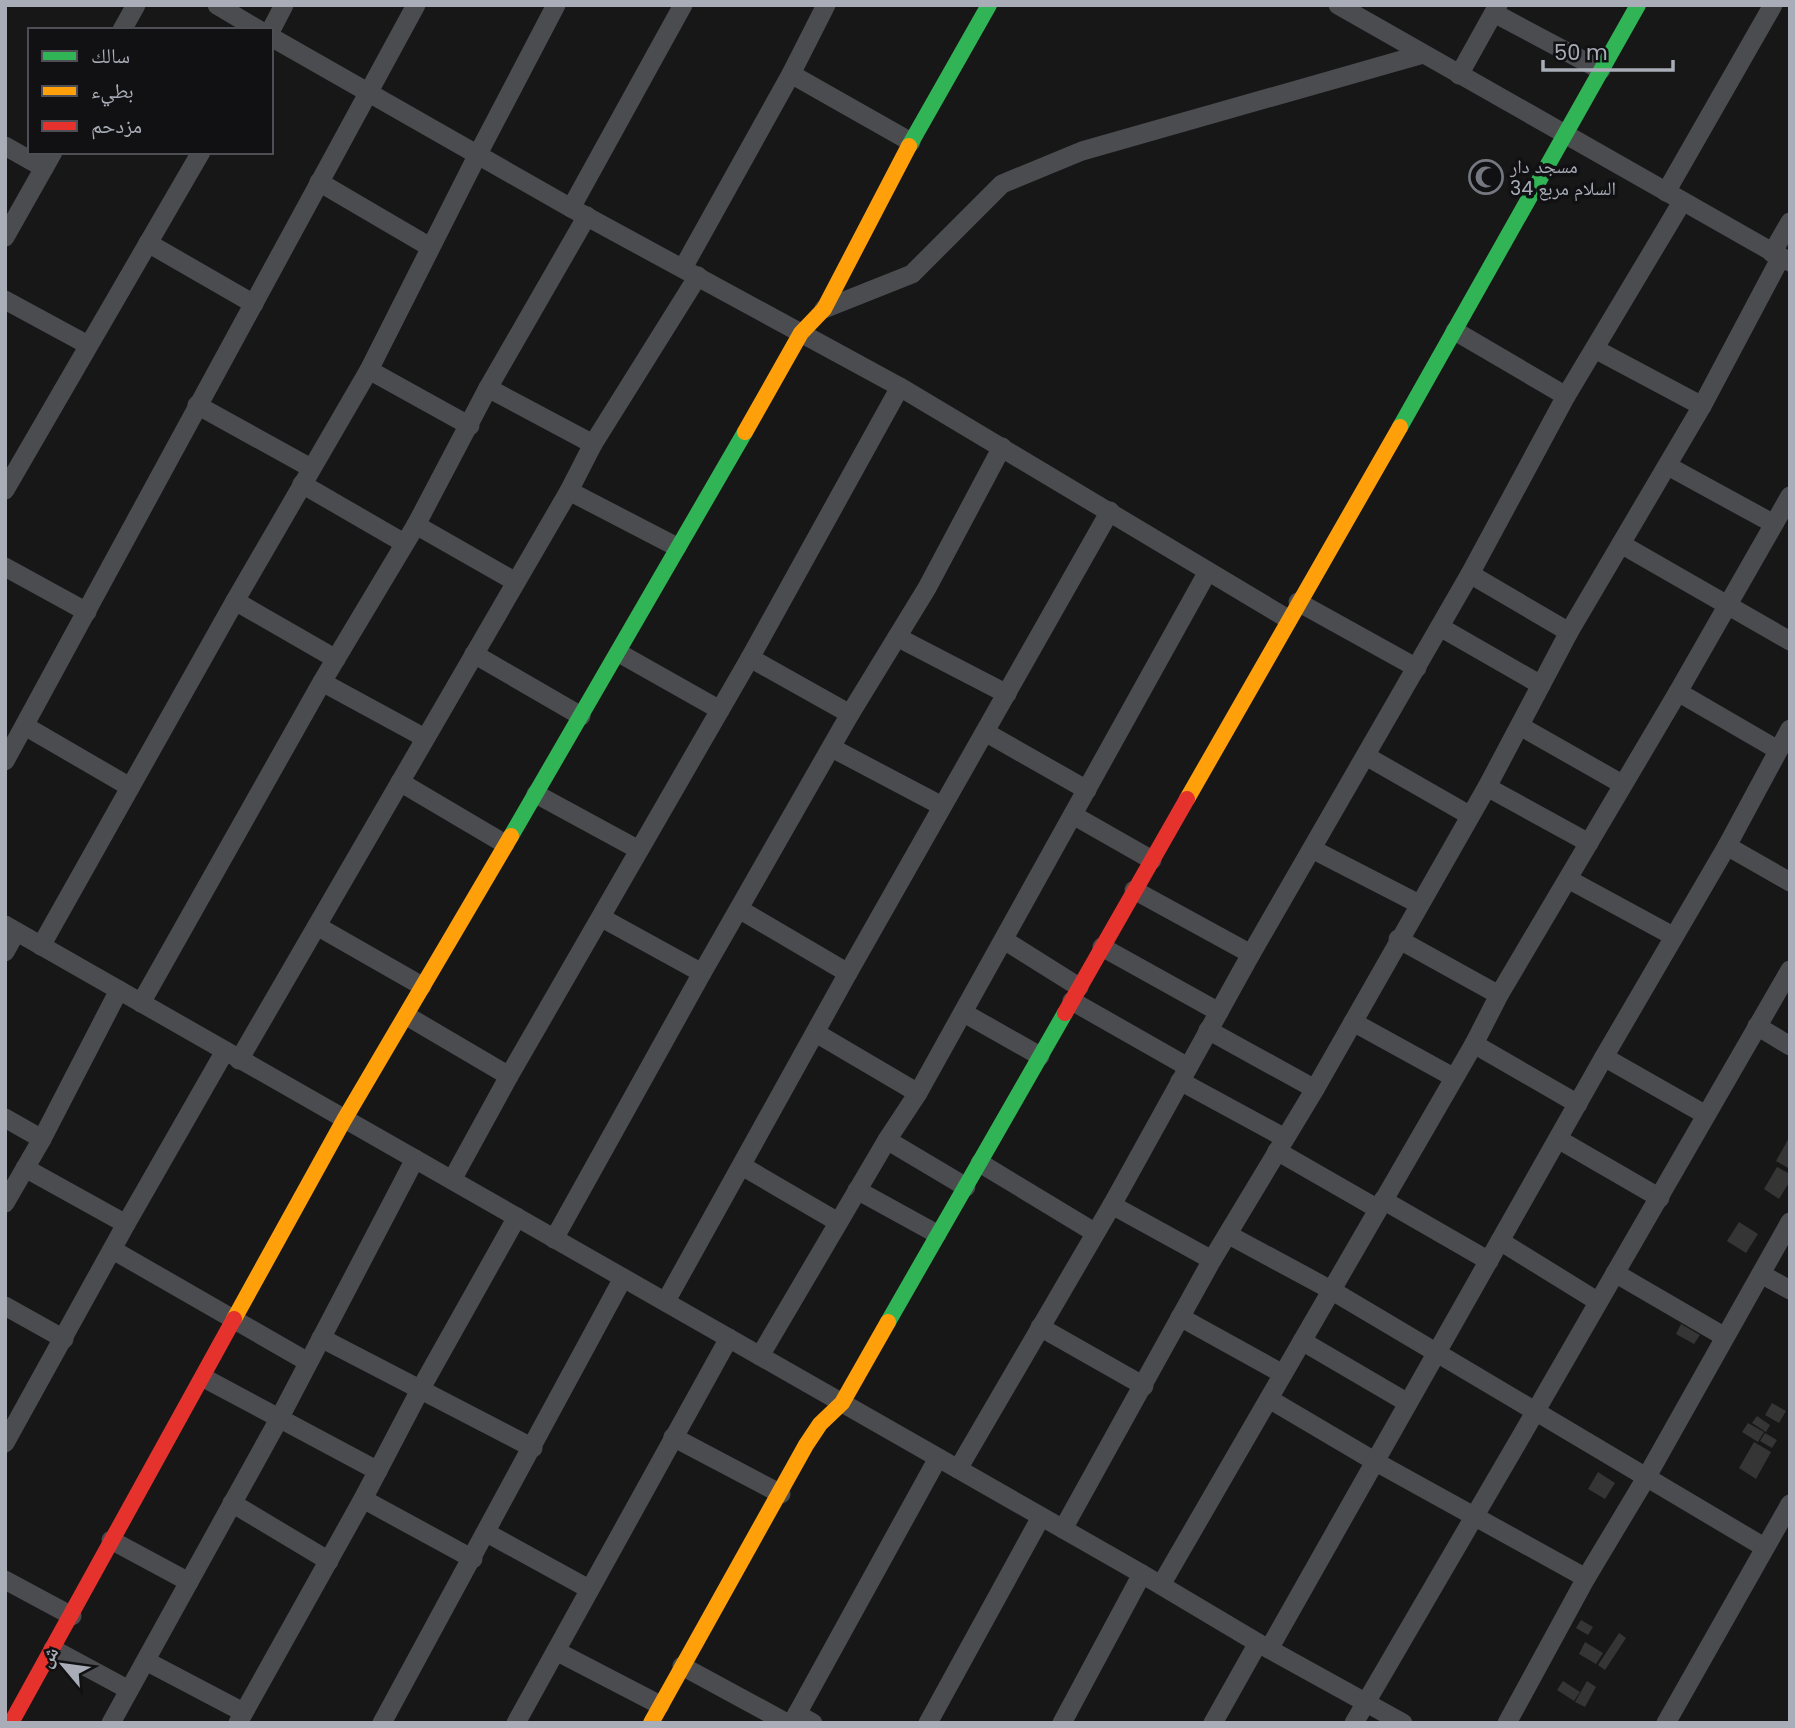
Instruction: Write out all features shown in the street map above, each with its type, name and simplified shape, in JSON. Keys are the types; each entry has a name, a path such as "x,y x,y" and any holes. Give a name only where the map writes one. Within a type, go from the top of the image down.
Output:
{"street":[{"path":"123,28 136,5"},
{"path":"217,5 256,28"},
{"path":"272,28 284,5"},
{"path":"5,761 416,5"},
{"path":"41,946 235,601 369,370 556,5"},
{"path":"5,1443 11,1420 64,1339 125,1224 317,926 569,491 690,272 825,5"},
{"path":"11,1723 204,1378 344,1120 619,653 801,332 824,309 911,142 989,5"},
{"path":"1338,5 1361,11 1423,54 1781,257"},
{"path":"651,1723 806,1445 820,1424 842,1403 980,1163 1638,5"},
{"path":"958,1469 1112,1205 1251,954 1470,574 1566,396 1595,349 1773,5"},
{"path":"141,1003 322,682 416,525 470,426 579,212 677,7"},
{"path":"1459,75 1496,9 1601,70"},
{"path":"273,38 579,212 900,387 1110,511 1207,573 1416,668"},
{"path":"824,309 912,274 1002,184 1082,151 1423,54"},
{"path":"791,74 911,142"},
{"path":"5,146 28,153"},
{"path":"5,237 49,160 30,154"},
{"path":"5,490 200,154"},
{"path":"319,182 430,247"},
{"path":"1063,1529 1212,1260 1315,1089 1398,939 1487,787 1569,632 1702,406 1781,257 1790,222"},
{"path":"148,243 254,304"},
{"path":"5,300 88,345"},
{"path":"1455,331 1566,396"},
{"path":"1595,349 1702,406"},
{"path":"369,370 470,426"},
{"path":"452,1180 750,658 900,387"},
{"path":"488,388 593,444"},
{"path":"197,405 404,542"},
{"path":"554,1238 850,714 927,588 1002,447"},
{"path":"1668,466 1774,524"},
{"path":"569,491 677,547"},
{"path":"1161,1585 1474,1044 1499,995 1790,496"},
{"path":"666,1301 848,972 1110,511"},
{"path":"416,525 516,582"},
{"path":"1621,544 1790,641"},
{"path":"5,567 87,611"},
{"path":"760,1356 964,1013 1207,573"},
{"path":"1470,574 1569,632"},
{"path":"235,601 336,659"},
{"path":"1440,627 1541,684"},
{"path":"897,637 1007,694"},
{"path":"619,653 720,710"},
{"path":"474,654 581,716"},
{"path":"750,658 850,714"},
{"path":"322,682 425,738"},
{"path":"1678,692 1778,750"},
{"path":"25,726 130,787"},
{"path":"1520,726 1622,784"},
{"path":"1213,1723 1264,1646 1376,1462 1604,1057 1727,846 1790,729"},
{"path":"985,732 1087,790"},
{"path":"832,748 942,806"},
{"path":"1366,756 1469,815"},
{"path":"400,782 505,844"},
{"path":"1487,787 1589,842"},
{"path":"536,794 639,850"},
{"path":"1073,814 1152,860"},
{"path":"1727,846 1790,882"},
{"path":"1312,849 1419,904"},
{"path":"1568,879 1674,936"},
{"path":"1135,890 1251,954"},
{"path":"739,909 848,972"},
{"path":"602,918 702,972"},
{"path":"317,926 422,986"},
{"path":"5,952 11,929 1403,1723"},
{"path":"1398,939 1499,995"},
{"path":"1004,940 1281,1145 1381,1205 1489,1261"},
{"path":"1102,947 1219,1012"},
{"path":"1354,1723 1790,970"},
{"path":"6,1200 42,1139 119,990"},
{"path":"964,1013 1040,1056"},
{"path":"407,1016 509,1076"},
{"path":"1353,1022 1453,1077"},
{"path":"1757,1026 1790,1046"},
{"path":"1208,1030 1315,1089"},
{"path":"816,1033 918,1093"},
{"path":"1474,1044 1578,1104"},
{"path":"1604,1057 1706,1115"},
{"path":"5,1118 42,1139"},
{"path":"1558,1139 1660,1198"},
{"path":"887,1140 966,1187"},
{"path":"113,1722 279,1419 415,1159"},
{"path":"980,1163 1094,1232"},
{"path":"742,1166 838,1222"},
{"path":"25,1168 125,1224"},
{"path":"857,1190 937,1234"},
{"path":"1112,1205 1212,1260"},
{"path":"146,1661 240,1717 517,1217"},
{"path":"1507,1723 1586,1578 1646,1478 1790,1222"},
{"path":"1229,1235 1331,1290 1764,1548"},
{"path":"1500,1241 1597,1301"},
{"path":"113,1250 308,1362"},
{"path":"1615,1273 1725,1337"},
{"path":"1760,1273 1790,1290"},
{"path":"382,1723 623,1278"},
{"path":"5,1307 64,1339"},
{"path":"1180,1317 1283,1374"},
{"path":"1040,1327 1144,1385"},
{"path":"321,1338 533,1448"},
{"path":"516,1723 729,1338"},
{"path":"1302,1341 1408,1403"},
{"path":"204,1378 378,1471"},
{"path":"1269,1399 1376,1462 1586,1578"},
{"path":"673,1437 781,1494"},
{"path":"682,1666 797,1721 938,1458"},
{"path":"363,1499 473,1559"},
{"path":"232,1503 328,1561"},
{"path":"1667,1723 1789,1507"},
{"path":"928,1723 1041,1517"},
{"path":"487,1533 589,1589"},
{"path":"111,1541 188,1582"},
{"path":"1062,1723 1142,1574"},
{"path":"5,1580 72,1616"},
{"path":"53,1650 129,1690"},
{"path":"556,1651 660,1705"}],"building":[{"path":"1790,1136 1790,1169 1776,1161"},
{"path":"1777,1167 1790,1174 1790,1181 1779,1199 1764,1189"},
{"path":"1739,1222 1758,1234 1746,1253 1727,1241"},
{"path":"1681,1324 1700,1335 1694,1344 1676,1334"},
{"path":"1772,1403 1786,1411 1779,1423 1765,1415"},
{"path":"1757,1416 1770,1425 1766,1432 1752,1423"},
{"path":"1748,1423 1764,1432 1758,1442 1742,1432"},
{"path":"1765,1433 1777,1440 1772,1448 1760,1441"},
{"path":"1754,1442 1771,1452 1756,1479 1739,1468"},
{"path":"1598,1472 1615,1483 1605,1499 1588,1489"},
{"path":"1581,1620 1593,1627 1588,1635 1576,1628"},
{"path":"1619,1633 1626,1638 1605,1670 1598,1665"},
{"path":"1585,1642 1603,1653 1596,1664 1579,1654"},
{"path":"1563,1681 1580,1692 1574,1701 1557,1690"},
{"path":"1587,1681 1596,1687 1585,1707 1575,1702"}],"traffic: fast":[{"path":"909,146 989,5"},
{"path":"1400,427 1638,5"},
{"path":"511,836 745,432"},
{"path":"888,1322 1065,1013"}],"traffic: slow":[{"path":"745,432 801,333 824,309 909,146"},
{"path":"1187,799 1400,427"},
{"path":"234,1319 344,1120 511,836"},
{"path":"651,1723 806,1445 820,1424 842,1403 888,1322"}],"traffic: jam":[{"path":"1065,1013 1187,799"},
{"path":"11,1723 234,1319"}],"place":[{"name":"مسجد دار السلام مربع 34","path":"1486,177"}]}
